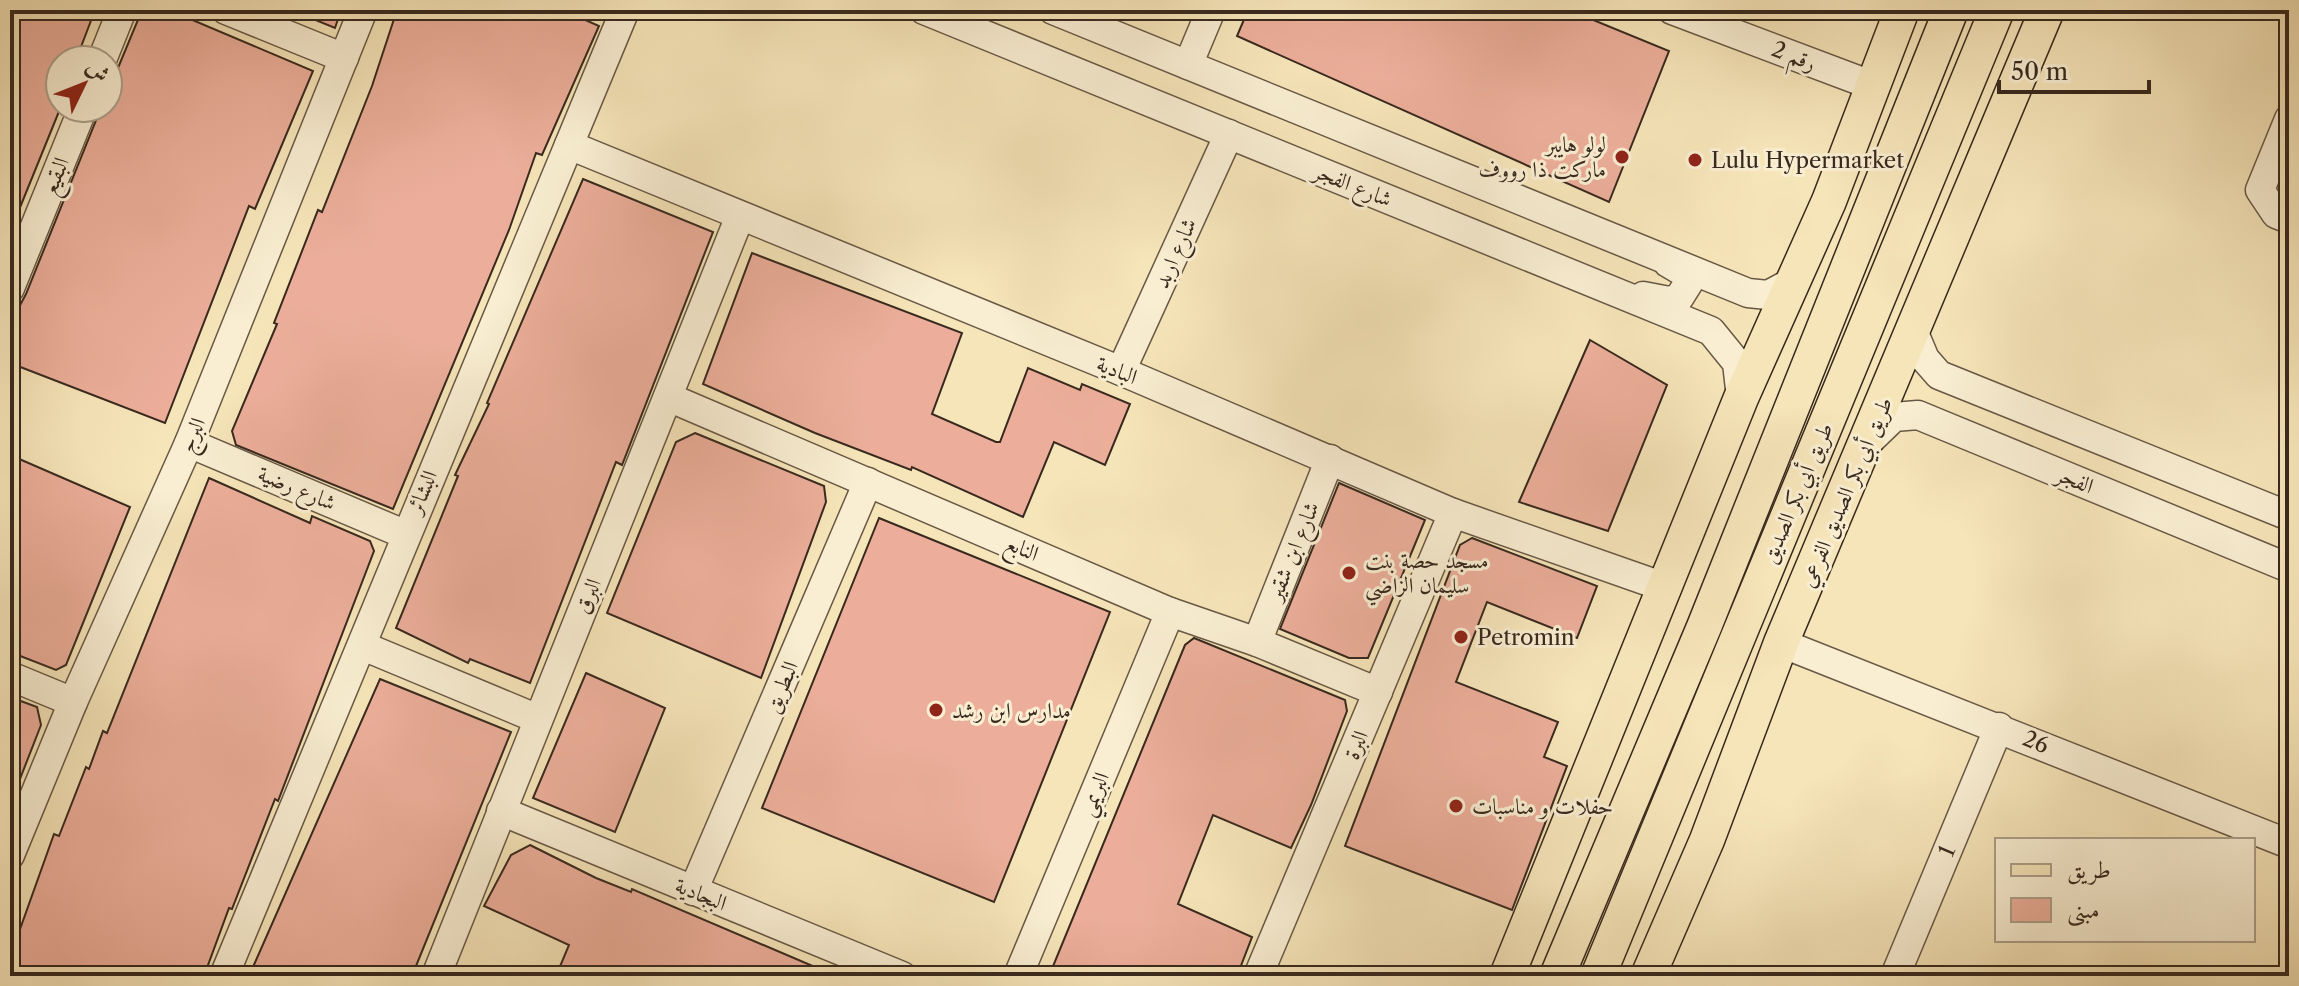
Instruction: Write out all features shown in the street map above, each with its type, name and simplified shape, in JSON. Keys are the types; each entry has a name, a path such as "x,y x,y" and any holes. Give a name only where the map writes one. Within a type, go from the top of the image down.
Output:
{"main road":[{"path":"1507,976 1667,588 1741,398 1829,201 1902,10"},
{"name":"طريق أبي بكر الصديق","path":"1557,976 1710,613 1951,10"},
{"name":"طريق أبي بكر الصديق","path":"1598,976 1997,10"},
{"path":"1990,148 2033,10"},
{"name":"طريق أبي بكر الصديق الفرعي","path":"1648,976 1707,840 1781,643 1914,333 2047,10"},
{"path":"1534,976 1694,557 1741,398"}],"street":[{"path":"108,44 122,10"},
{"path":"226,10 344,58"},
{"name":"البرج","path":"10,855 73,702 189,443 363,10"},
{"name":"البشائر","path":"224,976 363,646 404,534 625,10"},
{"name":"شارع الفجر","path":"924,10 1711,331 1737,363 1741,398"},
{"path":"1053,10 1748,293 1768,295 1794,281"},
{"path":"1188,65 1211,10"},
{"name":"رقم 2","path":"1672,10 1871,85"},
{"path":"2282,216 2260,190 2289,119"},
{"name":"البقيع","path":"10,288 77,124"},
{"name":"شارع اربد","path":"1121,371 1229,134"},
{"name":"البادية","path":"569,145 1121,371 1453,513 1667,588"},
{"name":"البرق","path":"436,976 740,216"},
{"path":"1610,289 1669,301 1687,290 1689,282 1685,273 1646,252"},
{"path":"1914,333 1925,359 1939,375 2289,516"},
{"name":"النابع","path":"668,397 1170,612 1257,642 1378,692"},
{"path":"2008,452 1969,425 1961,413 1970,400 2024,409"},
{"name":"الفجر","path":"1867,443 1894,417 1918,415 2289,568"},
{"name":"شارع رضية","path":"189,443 404,534"},
{"name":"شارع ابن شقير","path":"1257,642 1330,459"},
{"name":"البطريق","path":"693,891 868,482"},
{"name":"البرة","path":"1258,976 1453,513"},
{"name":"البريمي","path":"1018,976 1170,612"},
{"name":"26","path":"1781,643 2289,844"},
{"path":"363,646 538,719"},
{"path":"10,676 73,702"},
{"name":"1","path":"1895,976 1999,727"},
{"name":"البجادية","path":"501,811 902,976"}],"building":[{"path":"10,10 95,10 82,44 44,44 44,124 54,124 10,232"},
{"path":"142,10 169,10 313,71 255,209 249,206 165,423 10,363 10,324 26,294 95,124 124,124 124,53"},
{"path":"291,10 341,10 335,28"},
{"path":"397,10 563,10 599,26 542,155 536,153 509,230 393,509 236,445 232,431 277,324 274,323 318,210 322,212 372,86"},
{"path":"1248,10 1569,10 1669,51 1609,202 1237,36"},
{"path":"583,179 713,232 622,465 616,462 530,683 470,659 468,663 396,628 458,476 455,475 489,404"},
{"path":"752,253 962,333 932,414 996,442 1000,442 1028,368 1080,390 1082,384 1130,404 1105,465 1054,442 1023,517 912,467 911,470 815,433 703,384"},
{"path":"1590,340 1667,385 1608,531 1519,502"},
{"path":"695,433 824,486 826,502 761,678 607,613 676,442"},
{"path":"10,455 130,507 66,665 56,670 10,652"},
{"path":"209,478 310,523 312,516 370,541 374,551 278,801 275,799 204,976 10,976 14,946 54,834 59,836 86,767 89,769 103,731 107,733"},
{"name":"مسجد حصة بنت سليمان الزاضي","path":"1339,483 1425,520 1368,658 1349,658 1280,629"},
{"name":"مدارس ابن رشد","path":"879,518 1110,612 994,902 762,808"},
{"name":"حفلات و مناسبات","path":"1472,538 1597,586 1577,638 1487,602 1456,682 1558,722 1544,757 1567,766 1512,910 1345,846 1460,545"},
{"path":"1194,638 1345,700 1347,711 1311,805 1291,848 1213,815 1178,904 1252,937 1237,976 1049,976 1185,645"},
{"path":"586,673 665,708 615,832 533,798"},
{"path":"380,679 511,732 412,976 249,976"},
{"path":"10,697 37,707 41,725 11,802"},
{"path":"530,845 596,878 631,892 632,889 836,976 556,976 569,945 484,906 511,855"}],"place":[{"name":"لولو هايبر ماركت ذا رووف","path":"1622,157"},
{"name":"Lulu Hypermarket","path":"1695,160"},
{"name":"مسجد حصة بنت سليمان الزاضي","path":"1349,573"},
{"name":"Petromin","path":"1461,637"},
{"name":"مدارس ابن رشد","path":"936,710"},
{"name":"حفلات و مناسبات","path":"1456,806"}]}
